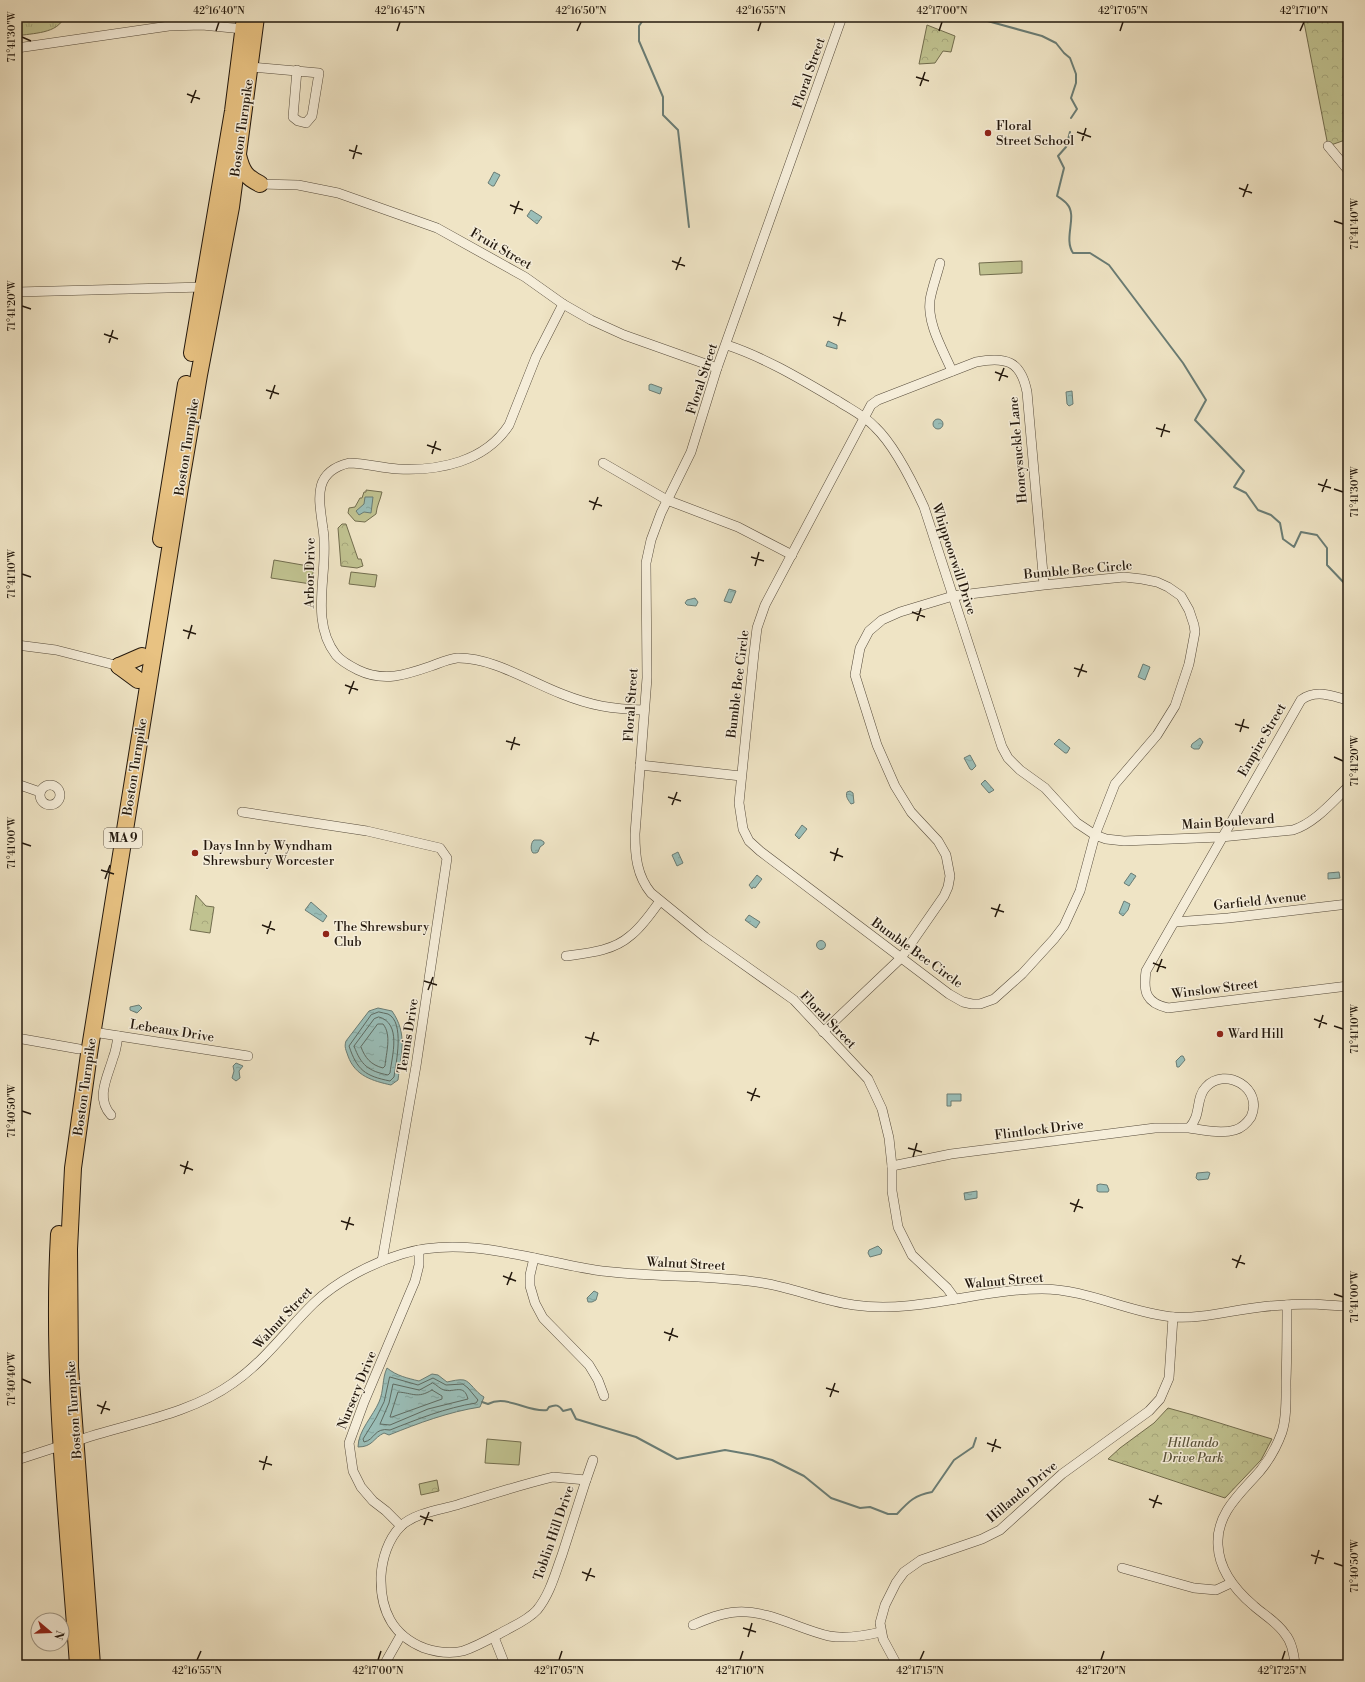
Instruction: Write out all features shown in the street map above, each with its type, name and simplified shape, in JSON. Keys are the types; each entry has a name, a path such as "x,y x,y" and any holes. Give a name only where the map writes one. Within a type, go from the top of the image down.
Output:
{"highway":[{"name":"Boston Turnpike","path":"78,1665 69,1443 70,1216 76,1146 196,390 231,206 256,17"},
{"name":"Boston Turnpike","path":"92,1665 57,1331 57,1277 65,1148 79,1049 177,433 204,287 233,115 244,23"},
{"path":"238,155 244,173 248,178 260,184"},
{"path":"231,206 241,191 260,184"},
{"path":"119,666 142,656"},
{"path":"119,666 138,680"}],"street":[{"name":"Floral Street","path":"842,17 727,345 717,368 691,452 667,500 651,540 646,563 647,678 635,834 635,852 639,872 646,887 660,901 705,937 794,1000 872,1086 882,1109 889,1138 892,1166 893,1202 898,1227 912,1255 947,1288 955,1299"},
{"path":"17,48 169,26 244,23"},
{"path":"250,67 297,70 319,73 312,116 306,123 298,122 293,117 297,70"},
{"path":"1328,146 1348,170"},
{"name":"Fruit Street","path":"260,184 298,185 338,193 437,228 525,277 563,304 591,320 624,335 717,368"},
{"path":"940,263 930,300 930,312 935,331 952,371"},
{"path":"17,292 204,287"},
{"name":"Arbor Drive","path":"563,304 536,357 509,425 502,435 489,447 464,460 439,467 398,469 349,463 331,471 323,479 320,490 320,507 325,545 321,595 322,618 330,646 344,662 366,674 375,676 398,676 449,659 473,659 505,669 561,694 593,705 619,710 644,710"},
{"name":"Whippoorwill Drive","path":"727,345 763,360 864,417 883,435 914,485 924,507 993,721 1008,758 1020,770 1045,788 1077,823 1094,835"},
{"name":"Honeysuckle Lane","path":"864,417 871,405 878,400 976,362 999,359 1012,363 1017,367 1025,380 1044,585"},
{"name":"Bumble Bee Circle","path":"823,1032 901,958 944,896 948,887 950,876 946,855 941,845 911,812 895,786 877,745 855,672 860,648 866,636 874,626 882,620 900,612 953,596 1124,577 1157,582 1168,587 1180,596 1189,610 1195,632 1189,664 1175,706 1157,735 1115,784 1094,835 1080,891 1064,926 1022,974 994,999 980,1004 963,1002 949,994 901,958 765,855 749,841 743,829 740,815 741,776 757,628 765,605 864,417"},
{"path":"602,463 667,500 738,527 792,555"},
{"path":"17,644 56,650 119,666"},
{"name":"Empire Street","path":"1221,837 1301,700 1307,695 1313,693 1348,700"},
{"path":"640,764 741,776"},
{"path":"17,784 40,792"},
{"name":"Main Boulevard","path":"1094,835 1124,842 1221,837 1276,832 1299,828 1315,817 1348,787"},
{"name":"Tennis Drive","path":"242,812 367,831 410,840 440,848 447,858 428,991 382,1261"},
{"name":"Winslow Street","path":"1221,837 1175,922 1146,971 1144,983 1145,991 1148,997 1163,1007 1168,1008 1348,986"},
{"path":"566,956 601,950 622,942 637,930 660,901"},
{"name":"Garfield Avenue","path":"1175,922 1228,918 1348,904"},
{"name":"Lebeaux Drive","path":"93,1032 248,1056"},
{"path":"111,1115 105,1106 103,1096 107,1072 113,1059 118,1036"},
{"path":"17,1038 79,1049"},
{"name":"Flintlock Drive","path":"892,1166 951,1154 1154,1128 1189,1128 1226,1132 1236,1130 1245,1125 1254,1107 1252,1094 1247,1087 1237,1082 1225,1079 1213,1081 1206,1086 1203,1091 1196,1120 1189,1128"},
{"name":"Walnut Street","path":"17,1460 107,1430 182,1410 216,1394 234,1383 256,1366 324,1294 347,1278 382,1261 401,1254 419,1250 460,1246 620,1274 717,1278 762,1283 855,1305 895,1307 1005,1292 1049,1289 1077,1293 1138,1310 1173,1317 1208,1315 1287,1305 1348,1306"},
{"name":"Nursery Drive","path":"401,1526 386,1511 372,1501 361,1487 353,1471 349,1443 364,1402 416,1281 419,1265 419,1250"},
{"path":"534,1258 530,1275 530,1286 535,1303 543,1318 589,1365 598,1380 604,1396"},
{"path":"1287,1305 1286,1395 1285,1420 1282,1432 1266,1463 1231,1503 1223,1516 1218,1530 1218,1544 1219,1559 1231,1582 1253,1605 1275,1622 1285,1633 1293,1651 1295,1665"},
{"name":"Hillando Drive","path":"880,1632 880,1623 885,1605 896,1582 910,1567 921,1560 982,1539 995,1532 1062,1474 1149,1411 1160,1399 1169,1378 1173,1317"},
{"path":"586,1480 592,1460"},
{"name":"Toblin Hill Drive","path":"553,1477 586,1480 552,1584 546,1596 532,1614 494,1637 464,1651 453,1652 429,1650 413,1643 401,1635 390,1621 384,1608 381,1591 382,1569 385,1552 393,1536 401,1526 426,1514 535,1481 553,1477"},
{"path":"1122,1568 1194,1588 1216,1590 1231,1582"},
{"path":"693,1625 727,1613 745,1612 770,1616 830,1636 855,1637 880,1632 897,1665"},
{"path":"384,1665 401,1635"},
{"path":"494,1637 505,1665"}],"green space":[{"path":"17,17 64,17 61,23 50,30 17,36"},
{"path":"1303,17 1348,17 1348,139 1328,146"},
{"path":"927,25 955,36 951,52 943,51 935,63 919,64"},
{"path":"1022,261 1022,273 980,275 979,263"},
{"path":"366,490 382,492 376,514 365,522 355,521 348,513 349,508 355,507"},
{"path":"342,524 346,524 358,559 361,559 363,566 357,568 341,566 338,528"},
{"path":"274,560 314,567 311,584 271,578"},
{"path":"351,572 377,575 375,587 349,584"},
{"path":"196,895 206,906 214,907 210,933 190,930"},
{"name":"Hillando Drive Park","path":"1168,1408 1272,1439 1261,1460 1225,1498 1108,1459 1120,1448 1154,1423"},
{"path":"487,1439 521,1442 519,1465 485,1463"},
{"path":"437,1480 439,1491 421,1495 419,1484"}],"water":[{"path":"494,172 500,175 494,186 492,186 488,183"},
{"path":"531,210 542,217 537,224 527,216"},
{"path":"828,341 837,345 837,349 826,346"},
{"path":"651,384 662,388 660,394 649,390 649,385"},
{"path":"1072,391 1073,404 1069,406 1067,404 1066,392"},
{"path":"938,419 943,424 938,429 933,424"},
{"path":"365,497 373,497 371,513 364,512 359,515 356,511 364,504"},
{"path":"729,589 736,591 731,603 724,601"},
{"path":"695,598 698,602 696,606 687,605 685,603 687,600"},
{"path":"1143,664 1150,667 1145,680 1138,677"},
{"path":"1200,738 1203,742 1199,749 1194,749 1191,747 1192,744"},
{"path":"1059,739 1070,748 1067,753 1054,744"},
{"path":"970,755 976,766 972,770 964,758"},
{"path":"985,780 994,790 989,793 981,784"},
{"path":"850,791 853,793 854,803 851,804 846,796 847,792"},
{"path":"802,825 807,829 799,839 795,835"},
{"path":"534,840 541,840 544,842 536,853 533,853 531,850"},
{"path":"678,852 683,863 677,866 672,855"},
{"path":"1339,872 1340,878 1328,879 1328,873"},
{"path":"1131,873 1136,876 1129,886 1124,883"},
{"path":"757,875 762,879 755,888 753,887 752,889 749,885"},
{"path":"1124,901 1130,904 1128,910 1123,916 1119,913"},
{"path":"311,902 327,916 323,922 305,910"},
{"path":"749,915 760,922 756,928 745,920"},
{"path":"821,940 826,945 821,950 816,945"},
{"path":"139,1005 142,1008 137,1013 130,1010 130,1007"},
{"path":"378,1008 392,1011 397,1020 402,1036 402,1053 398,1080 391,1085 378,1082 360,1073 351,1063 345,1045 346,1041 369,1011"},
{"path":"1183,1056 1185,1060 1179,1067 1177,1067 1176,1061"},
{"path":"236,1063 243,1066 239,1071 240,1078 236,1081 232,1078 234,1071 233,1066"},
{"path":"947,1094 961,1094 961,1101 951,1101 951,1106 947,1106"},
{"path":"1197,1173 1210,1173 1208,1179 1198,1180 1196,1178"},
{"path":"1097,1185 1107,1185 1109,1190 1108,1192 1097,1191"},
{"path":"977,1191 977,1198 965,1200 964,1193"},
{"path":"878,1246 882,1250 881,1254 870,1257 868,1253 869,1250"},
{"path":"594,1291 598,1293 596,1300 588,1302 587,1298"},
{"path":"387,1368 398,1375 419,1381 432,1374 438,1375 447,1382 464,1380 484,1397 480,1407 445,1415 389,1435 384,1433 367,1446 358,1447 360,1435 381,1398 384,1376"}],"waterway":[{"path":"645,17 639,26 639,41 663,97 663,115 678,130 689,227"},
{"path":"973,17 1042,36 1056,43 1070,58 1076,74 1076,83 1071,98 1077,109 1071,118"},
{"path":"1070,132 1066,147 1058,156 1064,168 1057,196 1065,202 1070,209 1071,221 1069,241 1073,253 1090,253 1109,265 1183,363 1206,400 1195,420 1244,471 1234,487 1246,493 1258,510 1271,515 1280,523 1283,539 1294,547 1301,532 1317,535 1327,548 1327,565 1348,587"},
{"path":"482,1402 488,1404 503,1401 540,1410 547,1410 549,1407 555,1405 559,1406 563,1411 571,1409 576,1419 636,1437 677,1459 725,1450 772,1460 804,1476 831,1498 860,1508 870,1507 888,1514 897,1514 913,1499 932,1492 954,1460 973,1447 976,1438"}],"place":[{"name":"Floral Street School","path":"988,133"},
{"name":"Days Inn by Wyndham Shrewsbury Worcester","path":"195,853"},
{"name":"The Shrewsbury Club","path":"326,934"},
{"name":"Ward Hill","path":"1220,1034"}]}
